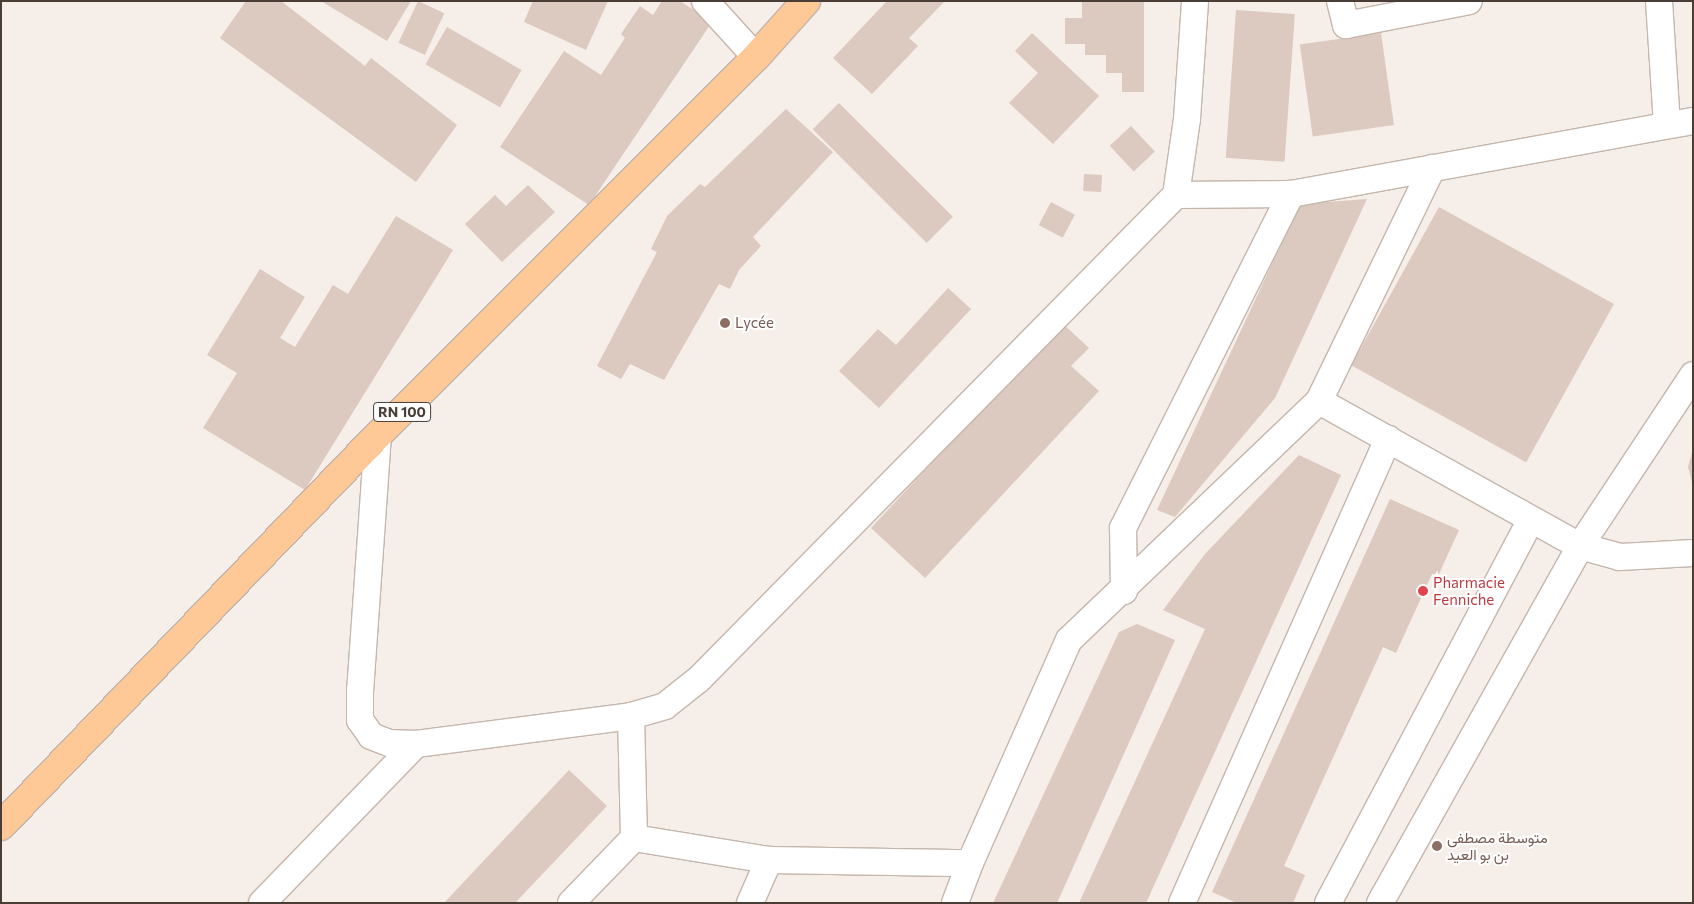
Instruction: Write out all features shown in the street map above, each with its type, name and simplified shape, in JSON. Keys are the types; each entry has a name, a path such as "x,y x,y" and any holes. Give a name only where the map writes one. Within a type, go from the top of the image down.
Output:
{"main road":[{"name":"RN 100","path":"1,826 378,435 756,57 806,1"}],"street":[{"path":"705,1 756,57"},
{"path":"378,435 360,720 372,736 390,743 416,744 631,716 665,706 699,679 1176,195 1187,119 1194,1"},
{"path":"1340,1 1346,26 1469,1"},
{"path":"1658,1 1667,124"},
{"path":"1176,195 1291,194 1667,124 1693,121"},
{"path":"955,903 970,863 1069,640 1124,591 1319,401 1432,168"},
{"path":"1124,591 1123,528 1291,194"},
{"path":"1380,903 1580,546 1693,375"},
{"path":"1319,401 1580,546 1620,557 1693,553"},
{"path":"1182,903 1388,439"},
{"path":"1328,903 1531,518"},
{"path":"571,903 634,838 631,716"},
{"path":"262,903 416,744"},
{"path":"634,838 769,860 970,863"},
{"path":"750,903 769,860"}],"building":[{"path":"246,1 281,1 365,66 371,58 457,125 416,182 220,38"},
{"path":"321,1 411,1 387,41"},
{"path":"418,1 444,13 425,55 399,43"},
{"path":"533,1 608,1 586,50 524,22"},
{"path":"662,1 680,1 712,22 589,205 500,147 564,51 601,75 625,38 621,34 640,6 653,15"},
{"path":"887,1 945,1 909,38 918,46 872,94 833,58"},
{"path":"1082,1 1144,1 1144,92 1122,92 1122,73 1106,73 1106,55 1085,55 1085,44 1065,44 1065,18 1082,18"},
{"path":"1236,10 1295,14 1285,162 1226,158"},
{"path":"447,27 521,70 500,107 426,64"},
{"path":"1032,33 1099,96 1053,144 1009,103 1038,73 1015,51"},
{"path":"1381,33 1394,125 1313,137 1300,44"},
{"path":"839,103 953,217 927,243 813,129"},
{"path":"786,109 833,152 753,237 761,246 739,270 730,289 719,284 664,380 630,364 621,379 597,366 657,252 651,249 667,216 700,184 705,187"},
{"path":"1131,126 1155,152 1134,171 1110,146"},
{"path":"1084,174 1102,175 1101,192 1083,191"},
{"path":"528,185 555,212 502,262 465,224 495,195 506,206"},
{"path":"1367,199 1275,398 1175,517 1157,510 1300,204"},
{"path":"1051,202 1075,215 1063,238 1039,225"},
{"path":"1439,207 1614,304 1526,462 1351,365"},
{"path":"396,216 453,250 305,490 203,428 237,373 207,355 260,269 305,297 280,338 295,347 333,285 348,294"},
{"path":"948,288 971,309 879,408 839,371 878,329 896,345"},
{"path":"1062,323 1089,348 1071,366 1099,391 925,578 871,528"},
{"path":"1693,449 1693,482 1692,482 1688,467"},
{"path":"1299,455 1341,475 1146,903 1079,903 1205,629 1163,610 1205,554"},
{"path":"1390,499 1459,530 1439,574 1432,574 1396,653 1383,647 1284,866 1305,875 1293,903 1237,903 1212,892"},
{"path":"1137,624 1175,640 1057,903 993,903 1119,632"},
{"path":"569,770 607,806 515,903 444,903"}],"place":[{"name":"Lycée","path":"725,323"},
{"name":"Pharmacie Fenniche","path":"1423,591"},
{"name":"متوسطة مصطفى بن بو العيد","path":"1437,846"}]}
